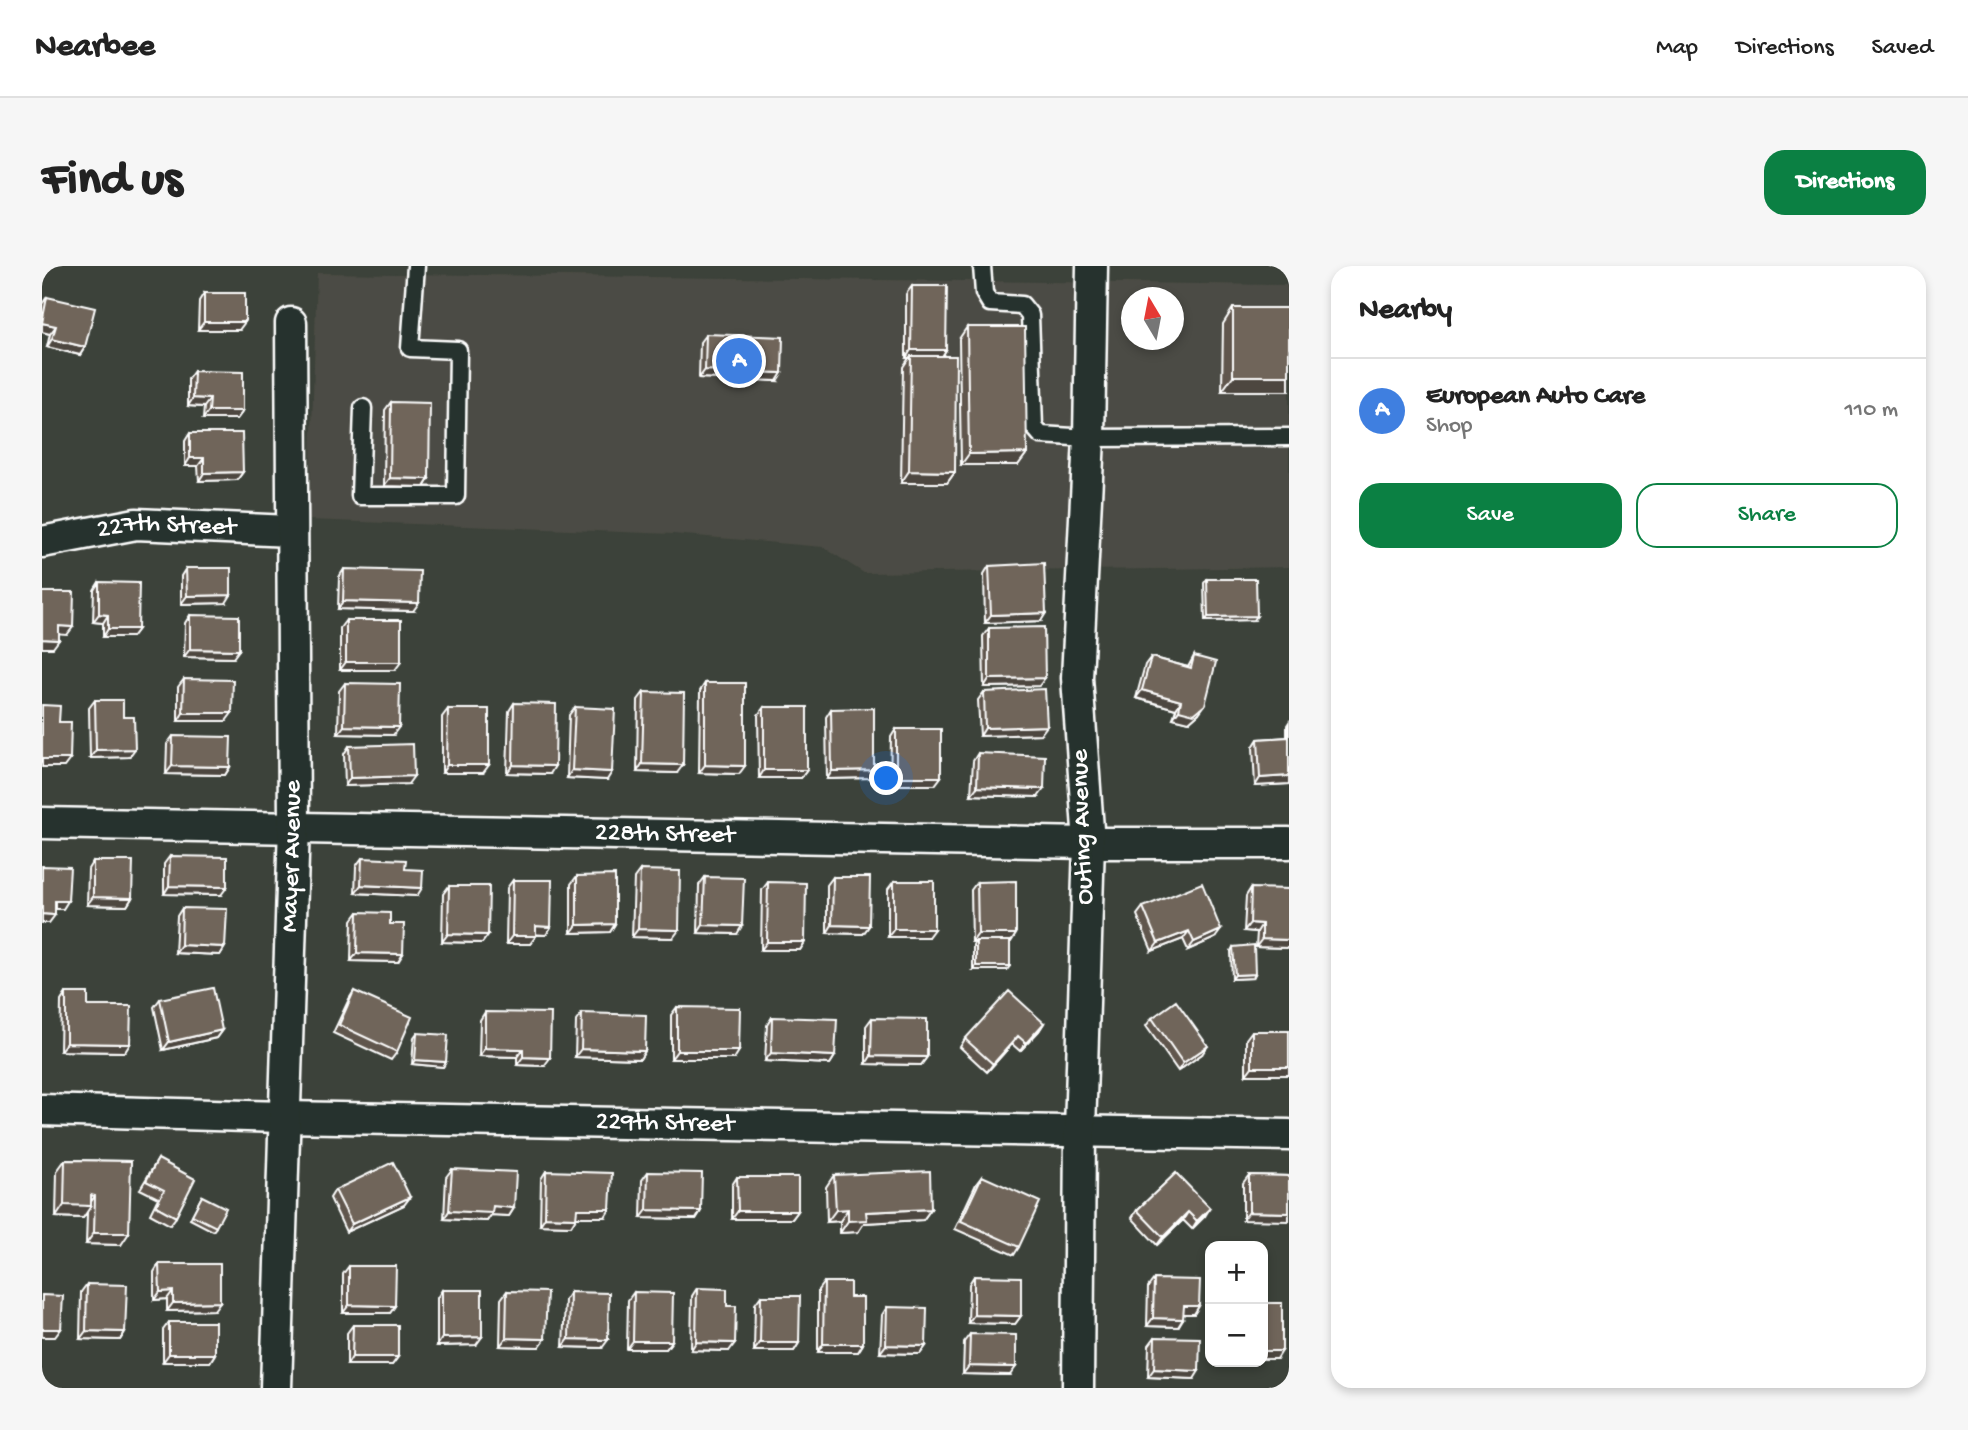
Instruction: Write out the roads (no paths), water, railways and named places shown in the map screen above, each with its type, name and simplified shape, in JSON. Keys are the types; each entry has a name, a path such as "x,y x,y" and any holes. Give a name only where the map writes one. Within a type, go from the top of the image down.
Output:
{"street":[{"name":"Outing Avenue","path":"1078,1388 1080,1131 1089,843 1077,678 1089,438 1092,266"},
{"name":"Mayer Avenue","path":"276,1388 294,825 290,531 291,323"},
{"name":"227th Street","path":"42,542 136,524 290,531"},
{"name":"228th Street","path":"42,823 294,825 1089,843 1289,843"},
{"name":"229th Street","path":"42,1110 285,1117 1289,1135"}],"lane":[{"path":"363,408 360,496 456,496 458,350 411,348 416,266"},
{"path":"982,266 984,293 990,303 1022,305 1030,315 1034,427 1041,435 1089,438 1289,437"}],"place":[{"name":"European Auto Care","path":"739,361"}]}
